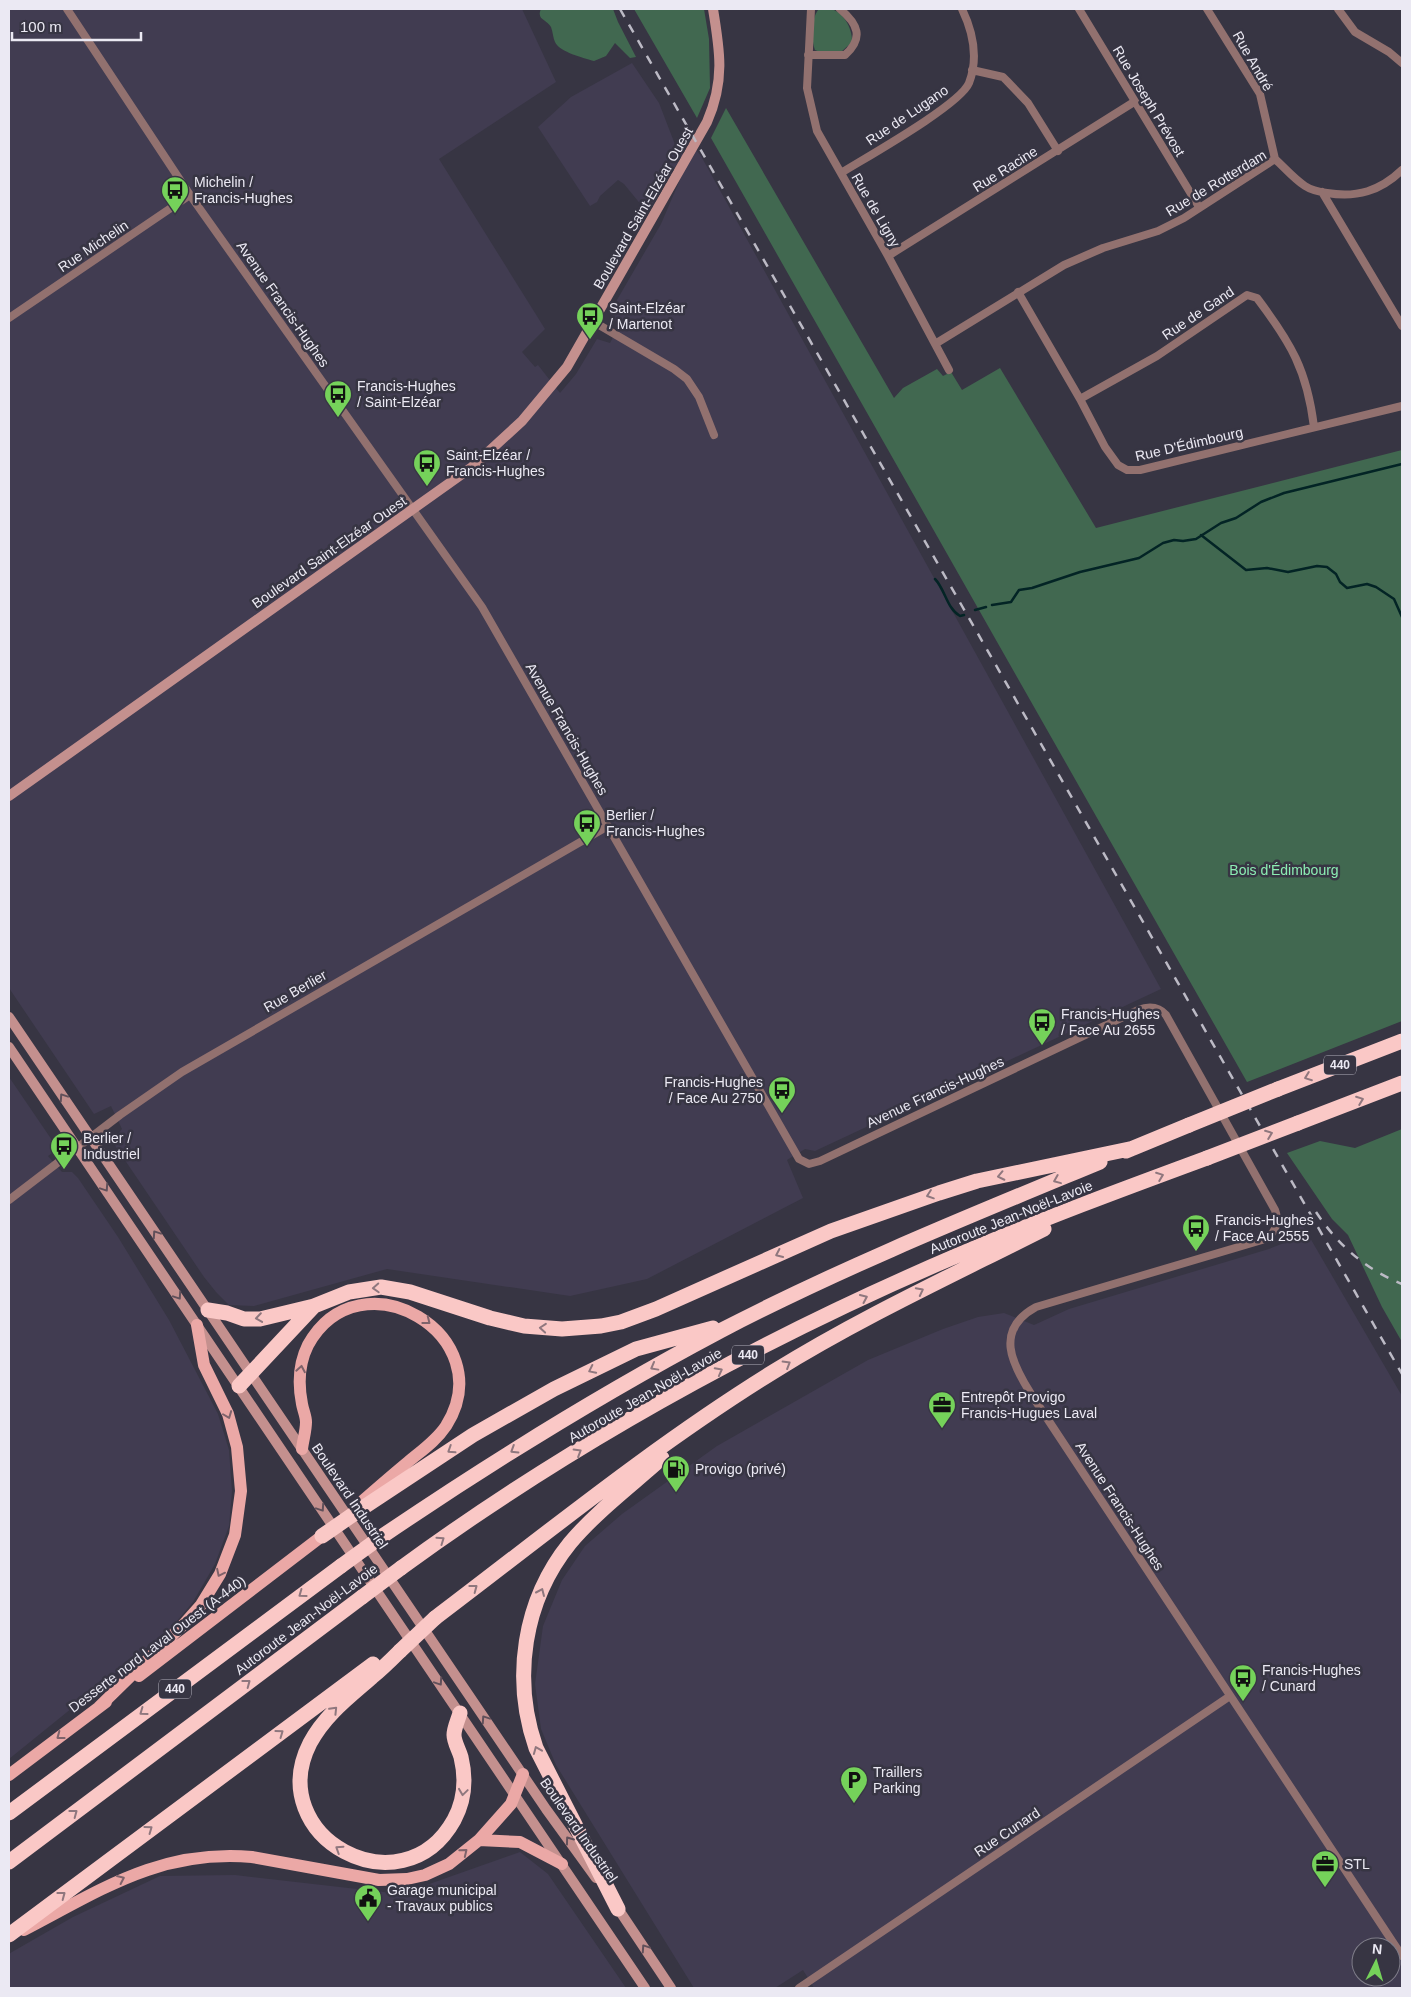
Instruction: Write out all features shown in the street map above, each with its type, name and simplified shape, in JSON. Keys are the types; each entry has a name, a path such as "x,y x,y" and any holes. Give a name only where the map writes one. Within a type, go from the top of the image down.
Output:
{"highway":[{"name":"Autoroute Jean-Noël-Lavoie","path":"9,1813 381,1537 488,1466 565,1418 653,1367 743,1320 879,1255 1189,1125 1402,1041"},
{"name":"Autoroute Jean-Noël-Lavoie","path":"9,1862 402,1568 556,1465 657,1405 751,1353 852,1303 956,1256 1402,1084"},
{"path":"208,1310 252,1319 314,1306 357,1290 389,1288 410,1292 490,1318 524,1326 562,1330 609,1325 656,1309 831,1231 939,1192 977,1181 1134,1148"},
{"path":"460,1713 454,1735 462,1766 462,1796 454,1820 439,1839 414,1856 398,1861 383,1862 366,1861 352,1857 324,1837 308,1813 302,1796 302,1770 307,1749 317,1730 334,1709 398,1649 435,1618 658,1450 717,1408 775,1371 857,1324 1121,1191"},
{"path":"239,1386 314,1306"},
{"path":"322,1536 360,1507 473,1435 584,1374 636,1349 743,1320"},
{"path":"618,1908 542,1762 532,1735 524,1696 523,1669 526,1642 540,1593 557,1562 570,1544 597,1515 717,1408"},
{"path":"9,1936 398,1649"},
{"path":"9,1869 35,1842"}],"main road":[{"path":"302,1448 306,1421 300,1390 300,1370 308,1345 326,1324 337,1315 350,1309 379,1304 410,1310 424,1318 435,1328 450,1350 456,1365 458,1387 453,1411 446,1425 431,1443 360,1507"},
{"path":"99,1707 185,1624 201,1605 220,1574 235,1535 241,1491 237,1447 226,1409 204,1365 197,1325"},
{"name":"Desserte nord Laval Ouest (A-440)","path":"9,1775 322,1536"},
{"path":"9,1936 120,1879 174,1861 209,1856 244,1856 365,1879 395,1880 419,1876 441,1868 479,1840 506,1810 515,1795 523,1774"},
{"path":"479,1840 520,1842 562,1864"}],"street":[{"name":"Avenue Francis-Hughes","path":"67,9 190,195 488,616 793,1150 800,1159 812,1164 827,1158 1141,1009 1155,1008 1166,1015 1275,1210 1276,1228 1270,1236 1261,1241 1036,1307 1024,1315 1016,1326 1011,1339 1011,1353 1015,1367 1026,1386 1402,1956"},
{"name":"Boulevard Saint-Elzéar Ouest","path":"9,796 472,467 522,421 563,373 700,137 718,91 720,65 712,9"},
{"name":"Rue de Ligny","path":"811,9 807,88 817,131 888,256 949,370"},
{"path":"808,56 845,56 855,46 857,35 854,26 850,17 840,9"},
{"name":"Rue de Lugano","path":"841,174 950,105 968,85 975,48 972,28 962,9"},
{"name":"Rue Joseph Prévost","path":"1078,9 1199,207"},
{"name":"Rue André","path":"1207,9 1260,94 1276,159"},
{"path":"1338,9 1355,32 1389,52 1402,63"},
{"path":"972,70 1003,77 1028,103 1058,151"},
{"name":"Rue Racine","path":"888,256 1134,102"},
{"name":"Rue de Rotterdam","path":"935,344 1064,265 1104,248 1158,231 1184,218 1276,159 1306,187 1341,196 1363,194 1390,181 1402,170"},
{"path":"1322,192 1402,326"},
{"name":"Rue Michelin","path":"9,318 190,195"},
{"name":"Rue D'Édimbourg","path":"1018,292 1080,399 1105,447 1118,465 1127,470 1140,470 1402,406"},
{"name":"Rue de Gand","path":"1080,399 1157,356 1247,296 1257,298 1288,342 1300,365 1311,399 1314,427"},
{"path":"594,322 674,369 687,379 699,397 714,435"},
{"name":"Rue Berlier","path":"9,1200 90,1137 194,1064 608,826"},
{"name":"Boulevard Industriel","path":"9,1017 523,1774 618,1908 671,1988"},
{"path":"9,1048 645,1988"},
{"name":"Rue Cunard","path":"799,1988 1230,1696"}],"shaded area":[{"path":"9,9 522,9 556,82 439,159 545,329 522,352 535,367 538,365 560,393 576,374 597,339 610,343 619,326 610,312 661,224 694,147 701,156 1161,989 815,1151 805,1149 787,1160 803,1198 647,1279 570,1296 387,1269 254,1306 229,1305 204,1277 112,1141 122,1129 111,1106 94,1114 9,988"},
{"path":"632,63 659,103 676,147 683,154 647,212 624,184 618,180 600,196 597,202 590,206 538,127 571,97"},
{"path":"9,1077 58,1149 48,1156 62,1172 72,1172 78,1178 118,1237 169,1320 218,1414 229,1450 232,1491 229,1526 215,1564 193,1602 171,1628 9,1759"},
{"path":"1299,1219 1402,1396 1402,1988 814,1988 803,1970 775,1988 694,1988 556,1765 541,1729 535,1684 543,1626 562,1580 585,1546 622,1514 717,1446 868,1360 943,1329 978,1317 1004,1313 1034,1325 1069,1309 1269,1249 1299,1237"},
{"path":"520,1852 548,1874 626,1988 9,1988 9,1954 73,1917 160,1876 235,1875 401,1894"}],"green space":[{"path":"541,9 613,9 636,57 630,58 615,43 606,56 594,61 566,52 557,46 551,27 540,15"},
{"path":"634,9 704,9 709,39 710,88 697,118"},
{"path":"819,9 836,11 847,22 852,42 841,52 820,52 815,50 812,29 814,17"},
{"name":"Bois d'Édimbourg","path":"726,108 894,398 903,388 937,369 943,376 951,372 962,390 1000,368 1096,528 1402,450 1402,1021 1247,1082 711,138"},
{"path":"1402,1129 1402,1342 1382,1307 1348,1235 1332,1219 1287,1153 1320,1141 1355,1148"}],"waterway":[{"path":"992,605 1011,602 1019,590 1032,588 1080,572 1139,558 1163,543 1174,540 1196,539 1221,523 1236,518 1261,502 1284,493 1402,464"},
{"path":"1201,535 1246,570 1267,568 1288,572 1317,566 1327,567 1336,574 1340,582 1347,588 1367,584 1376,587 1394,599 1402,617"},
{"path":"935,579 952,609 960,616 964,615"},
{"path":"975,610 986,607"}],"railway":[{"path":"620,9 1402,1374"},
{"path":"1316,1212 1324,1224 1353,1255 1376,1271 1402,1284"}],"place":[{"name":"Michelin / Francis-Hughes","path":"175,214"},
{"name":"Saint-Elzéar / Martenot","path":"590,340"},
{"name":"Francis-Hughes / Saint-Elzéar","path":"338,418"},
{"name":"Saint-Elzéar / Francis-Hughes","path":"427,487"},
{"name":"Berlier / Francis-Hughes","path":"587,847"},
{"name":"Francis-Hughes / Face Au 2655","path":"1042,1046"},
{"name":"Francis-Hughes / Face Au 2750","path":"782,1114"},
{"name":"Berlier / Industriel","path":"64,1170"},
{"name":"Francis-Hughes / Face Au 2555","path":"1196,1252"},
{"name":"Entrepôt Provigo Francis-Hugues Laval","path":"942,1429"},
{"name":"Provigo (privé)","path":"676,1493"},
{"name":"Francis-Hughes / Cunard","path":"1243,1702"},
{"name":"Traillers Parking","path":"854,1804"},
{"name":"STL","path":"1325,1888"},
{"name":"Garage municipal - Travaux publics","path":"368,1922"}]}
